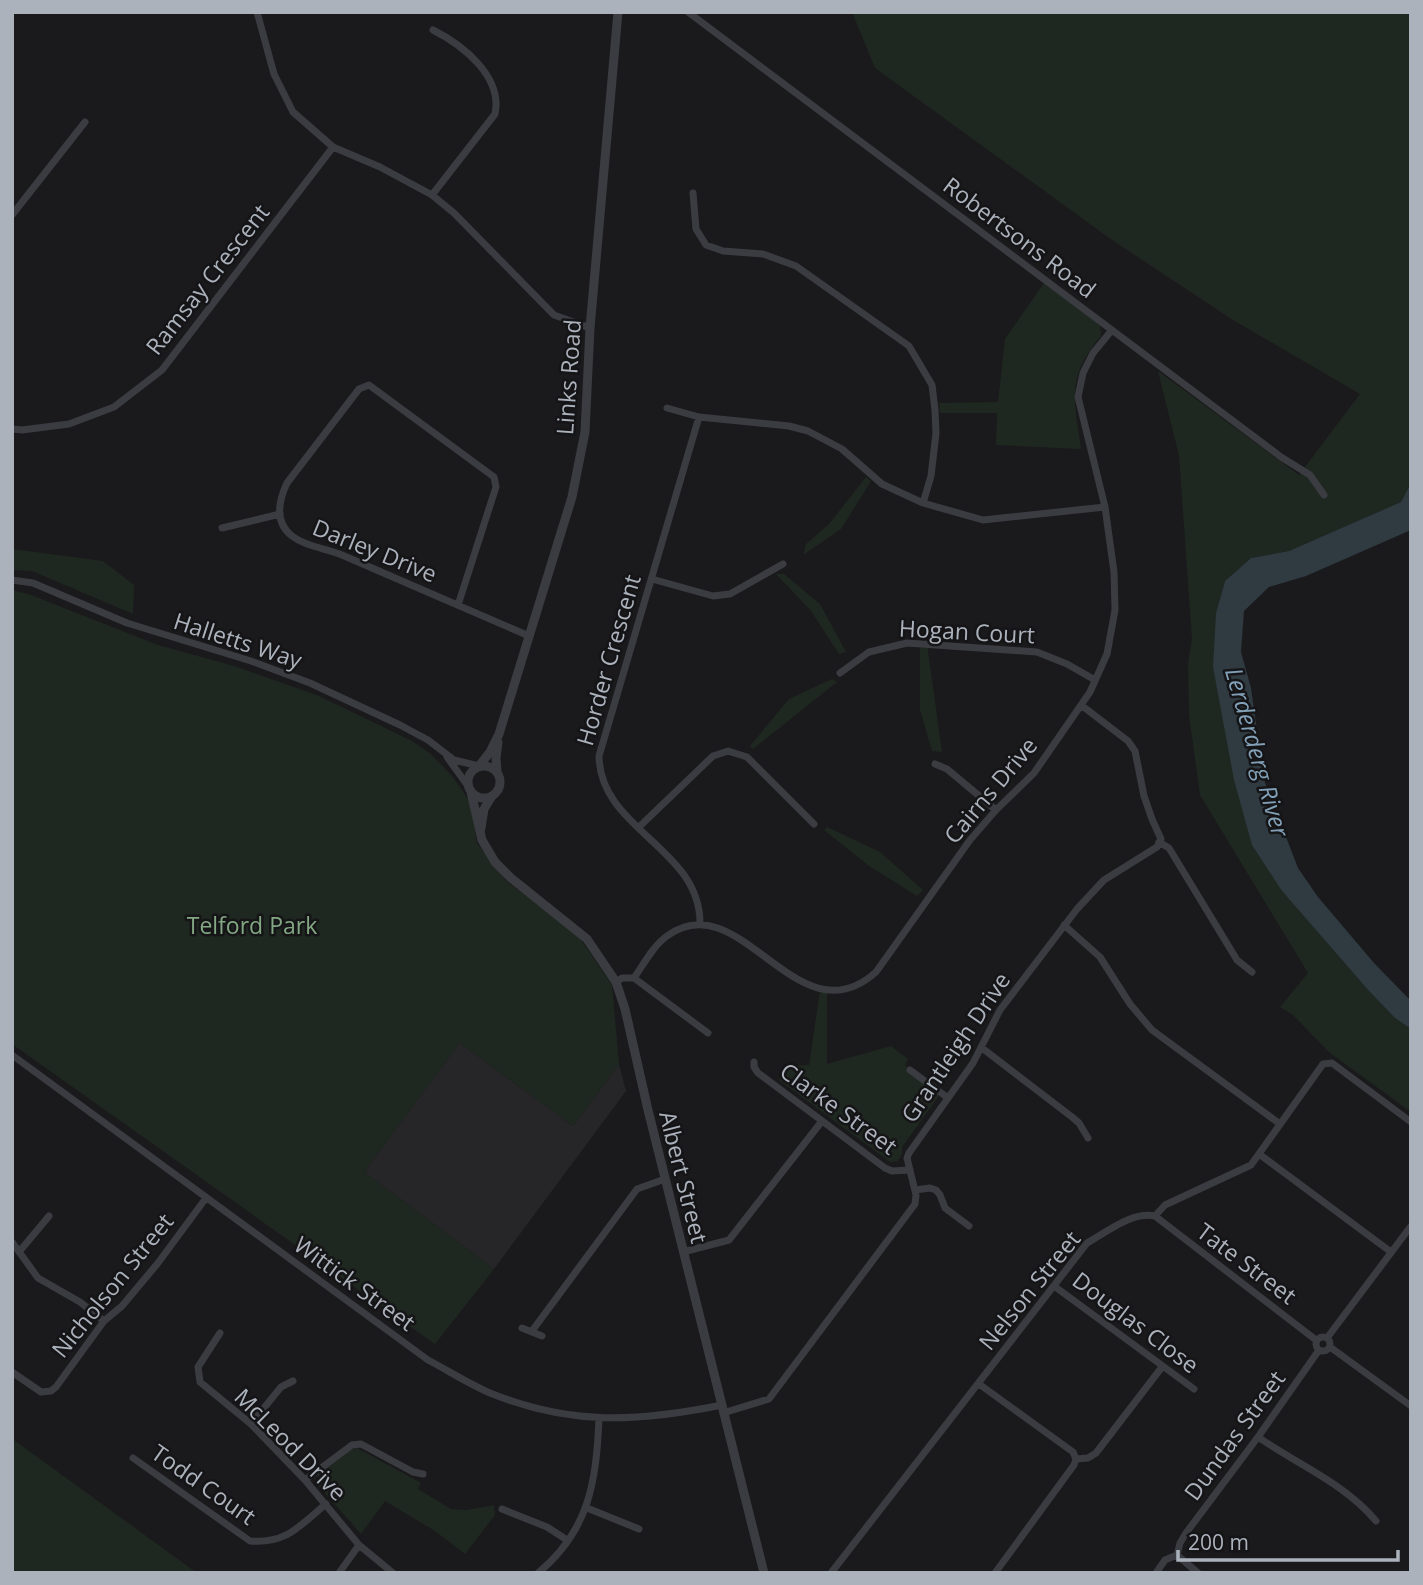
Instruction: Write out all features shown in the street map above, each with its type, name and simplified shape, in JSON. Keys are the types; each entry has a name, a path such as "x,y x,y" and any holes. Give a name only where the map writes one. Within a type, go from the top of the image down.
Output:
{"street":[{"path":"257,12 274,74 293,112 333,147 380,167 432,195 454,213 554,315 590,328"},
{"name":"Links Road","path":"479,766 499,734 572,497 585,432 590,328 618,12"},
{"name":"Robertsons Road","path":"688,12 1281,457 1310,475 1324,495"},
{"path":"432,195 495,114 498,103 494,88 477,63 456,42 433,30"},
{"path":"12,215 85,122"},
{"name":"Ramsay Crescent","path":"12,429 69,424 114,407 162,370 333,147"},
{"path":"693,193 696,229 706,245 723,251 763,254 796,265 909,346 932,386 935,410 932,476 923,503"},
{"name":"Cairns Drive","path":"700,925 733,934 799,982 812,988 828,990 858,984 876,972 970,840 1034,773 1095,680 1107,654 1115,610 1114,572 1105,507 1078,397 1083,373 1093,353 1112,330"},
{"name":"Darley Drive","path":"458,605 496,487 494,477 369,385 359,389 287,483 279,500 280,520 290,536 337,552 458,605 529,636"},
{"path":"667,408 699,417 789,426 808,431 842,449 882,485 923,503 983,520 1105,507"},
{"name":"Horder Crescent","path":"699,417 599,756 603,784 617,807 686,876 697,896 700,925"},
{"path":"222,528 280,514"},
{"path":"652,579 713,596 730,594 783,565"},
{"name":"Halletts Way","path":"12,580 33,583 127,623 251,661 310,683 400,725 428,740 445,754 464,763 479,766"},
{"name":"Hogan Court","path":"840,673 869,652 906,643 1037,652 1068,664 1095,680"},
{"path":"1081,705 1128,741 1135,751 1144,796 1161,839 1159,842 1169,848 1237,960 1252,972"},
{"name":"Links Road","path":"497,772 499,734"},
{"path":"639,827 713,756 728,751 747,757 814,824"},
{"name":"Halletts Way","path":"445,754 470,789"},
{"path":"934,764 947,769 996,810"},
{"path":"482,840 484,809 500,787 501,780 497,772 488,766 479,766 469,775 470,789 481,798 492,796"},
{"name":"Albert Street","path":"470,789 482,840 495,862 587,939 616,982 625,1009 764,1573"},
{"name":"Grantleigh Drive","path":"910,1170 909,1153 982,1048 1000,1010 1064,925 1104,880 1157,847 1159,842"},
{"path":"634,978 657,946 668,936 700,925"},
{"path":"1064,925 1100,957 1130,1004 1152,1030 1280,1124"},
{"path":"616,982 622,978 634,978 708,1033"},
{"path":"982,1048 1072,1117 1088,1138"},
{"name":"Wittick Street","path":"12,1055 428,1360 490,1393 550,1412 599,1419 636,1419 722,1409"},
{"name":"Clarke Street","path":"754,1062 758,1073 888,1170 910,1170"},
{"name":"Nelson Street","path":"831,1573 1087,1243 1131,1219 1144,1214 1155,1216 1165,1205 1249,1166 1320,1066 1327,1063 1332,1063 1411,1122"},
{"path":"910,1070 948,1097"},
{"path":"683,1252 729,1240 822,1121"},
{"path":"1259,1154 1391,1252"},
{"path":"722,1409 769,1399 915,1204 910,1170"},
{"path":"532,1331 637,1189 665,1180"},
{"path":"915,1190 936,1190 945,1208 969,1226"},
{"name":"Nicholson Street","path":"12,1372 36,1390 45,1393 56,1387 104,1321 122,1306 158,1263 206,1198"},
{"path":"19,1252 49,1216"},
{"name":"Tate Street","path":"1155,1216 1316,1340"},
{"path":"1410,1405 1329,1347 1327,1338 1411,1226"},
{"path":"12,1242 38,1278 80,1302 104,1321"},
{"name":"Douglas Close","path":"1054,1286 1194,1390"},
{"path":"522,1328 542,1336"},
{"name":"McLeod Drive","path":"220,1333 198,1367 200,1382 251,1424 305,1480 359,1545 393,1573"},
{"path":"1327,1338 1321,1336 1316,1340 1316,1346 1319,1350 1329,1347"},
{"name":"Dundas Street","path":"1156,1573 1166,1560 1177,1555 1186,1533 1319,1350"},
{"path":"1076,1459 1088,1458 1096,1453 1162,1367"},
{"path":"251,1424 281,1387 293,1381"},
{"path":"979,1384 1073,1452 1076,1459 995,1573"},
{"path":"537,1573 568,1540 587,1508 596,1470 599,1419"},
{"path":"1258,1437 1310,1467 1363,1505 1376,1521"},
{"path":"305,1480 352,1445 361,1444 412,1472 423,1474"},
{"name":"Todd Court","path":"133,1458 250,1541 269,1542 283,1538 326,1504"},
{"path":"587,1508 639,1529"},
{"path":"502,1509 547,1527 568,1540"},
{"path":"339,1573 359,1545"},
{"path":"1177,1555 1198,1573"}],"shaded area":[{"path":"460,1043 573,1126 619,1064 626,1091 494,1269 364,1172"}],"green space":[{"path":"852,12 1411,12 1411,483 1401,502 1289,551 1251,558 1225,581 1216,613 1282,891 1369,991 1395,1018 1411,1029 1411,1112 1330,1053 1293,1015 1280,1007 1308,973 1200,795 1189,715 1188,663 1192,639 1179,455 1158,371 1299,475 1360,394 1233,320 1112,240 875,68"},
{"path":"1044,283 1100,325 1101,336 1082,364 1075,389 1081,449 996,445 997,413 940,413 939,403 998,402 1005,339"},
{"path":"866,477 871,481 841,529 803,555 806,544 829,524"},
{"path":"12,549 103,561 134,585 133,614 32,571 12,570"},
{"path":"776,574 784,574 820,604 846,652 839,654 811,611"},
{"name":"Telford Park","path":"12,590 158,645 234,666 319,696 412,741 431,754 464,793 471,804 477,843 506,881 577,934 612,985 619,1064 573,1126 460,1043 364,1172 494,1269 435,1344 12,1044"},
{"path":"920,644 927,644 942,752 932,751 920,710"},
{"path":"832,679 837,682 753,749 750,746 789,699"},
{"path":"827,827 880,852 923,890 917,896 869,866 824,830"},
{"path":"820,991 827,992 827,1064 891,1046 908,1059 905,1065 939,1090 939,1096 902,1147 898,1161 890,1162 779,1080 789,1066 809,1065"},
{"path":"14,1440 197,1573 12,1573"},
{"path":"357,1448 421,1483 418,1489 451,1509 467,1510 494,1505 495,1515 465,1554 435,1531 385,1501 361,1534 318,1485 318,1475 344,1452"}],"water":[{"name":"Lerderderg River","path":"1411,483 1411,530 1306,576 1269,587 1244,611 1241,652 1251,688 1264,780 1298,868 1318,897 1374,963 1411,1001 1411,1029 1395,1018 1369,991 1282,891 1252,845 1234,780 1213,667 1216,613 1225,581 1251,558 1289,551 1401,502"}]}
